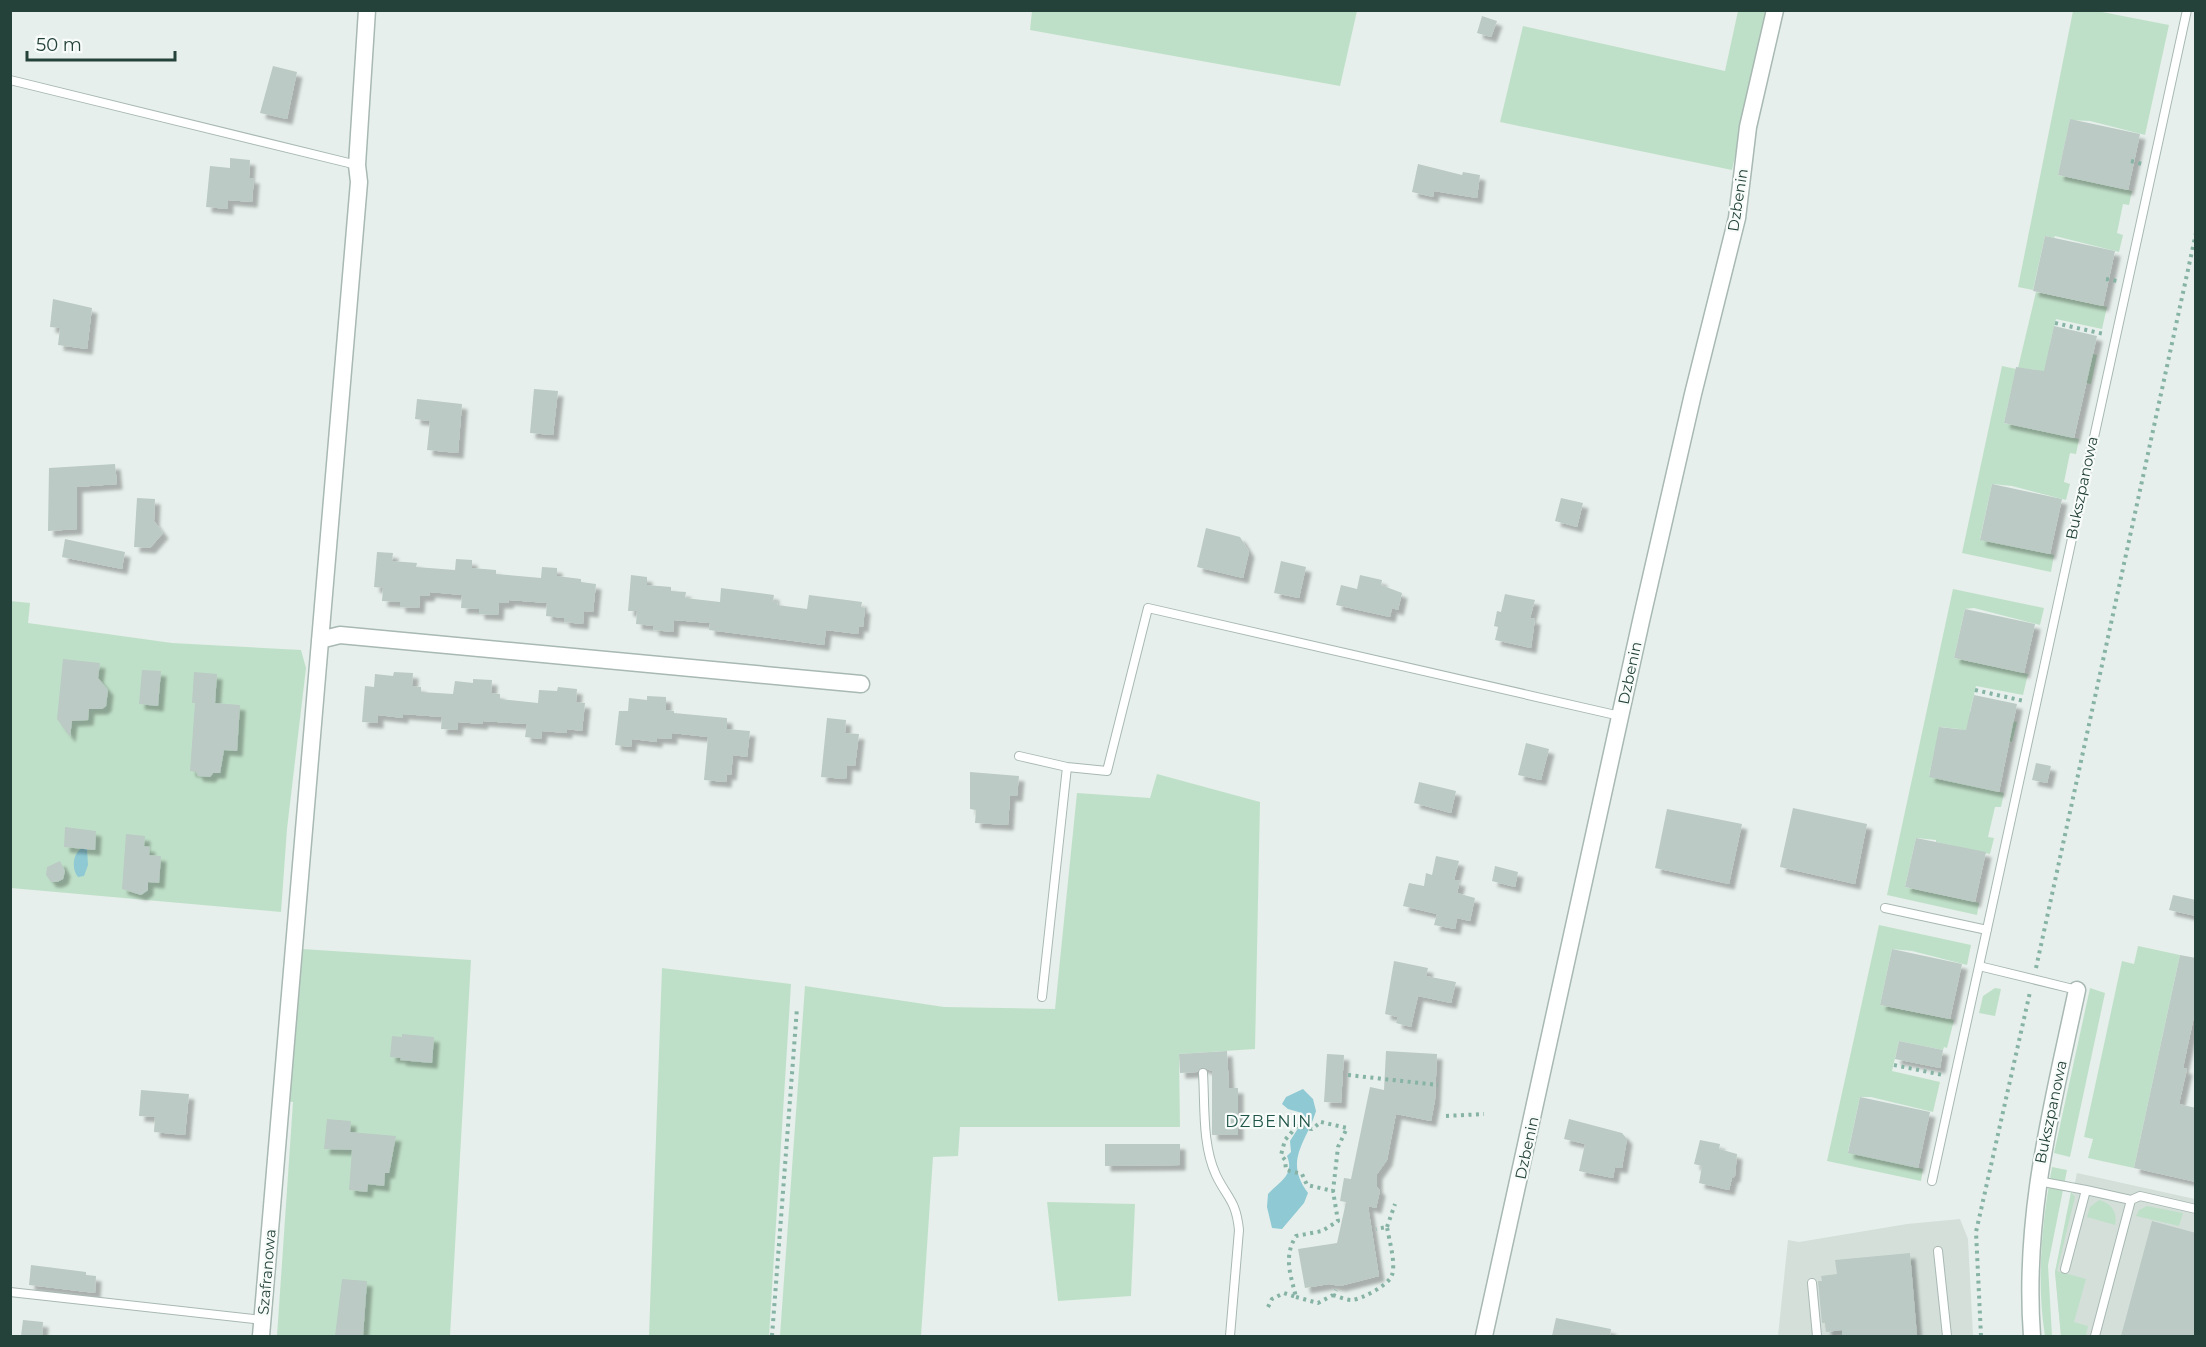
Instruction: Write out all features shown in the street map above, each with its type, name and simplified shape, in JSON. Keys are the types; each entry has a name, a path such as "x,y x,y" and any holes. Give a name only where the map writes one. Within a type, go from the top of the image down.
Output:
{"street":[{"name":"Szafranowa","path":"262,1328 359,182 357,165 367,10"},
{"name":"Dzbenin","path":"1484,1336 1620,716 1693,394 1737,218 1748,127 1775,10"},
{"path":"320,640 339,635 861,684"},
{"name":"Bukszpanowa","path":"2032,1336 2030,1264 2038,1181 2077,990"}],"lane":[{"name":"Bukszpanowa","path":"1932,1181 2187,10"},
{"path":"10,80 357,165"},
{"path":"1019,756 1067,767 1107,771 1148,608 1620,716"},
{"path":"1042,997 1067,767"},
{"path":"1885,908 1987,930"},
{"name":"Bukszpanowa","path":"1979,966 2077,990"},
{"path":"1203,1073 1209,1151 1216,1175 1229,1193 1237,1213 1239,1230 1230,1336"},
{"path":"2038,1181 2131,1200 2140,1196 2196,1209"},
{"path":"2065,1269 2086,1190"},
{"path":"2095,1336 2131,1200"},
{"path":"1938,1251 1947,1336"},
{"path":"1812,1283 1817,1336"},
{"path":"10,1292 262,1328"}],"path":[{"path":"2131,161 2142,164"},
{"path":"1981,1336 1976,1232 2196,233"},
{"path":"2106,279 2117,281"},
{"path":"2055,323 2106,334"},
{"path":"1975,690 2026,702"},
{"path":"772,1336 797,1008"},
{"path":"1894,1065 1946,1076"},
{"path":"1348,1075 1438,1085"},
{"path":"1446,1116 1484,1114"},
{"path":"1296,1298 1287,1263 1290,1245 1296,1236 1323,1231 1338,1221 1333,1191 1338,1147 1347,1128 1321,1122 1312,1129 1297,1126 1285,1140 1281,1155 1285,1160 1286,1170 1302,1174 1307,1185 1333,1191"},
{"path":"1333,1295 1351,1300 1360,1298 1388,1281 1392,1274 1392,1264 1387,1227 1395,1204"},
{"path":"1376,1229 1387,1227"},
{"path":"1268,1307 1272,1299 1284,1293 1318,1303 1333,1295 1336,1290"}],"shaded area":[{"path":"2077,1173 2195,1199 2195,1336 2061,1336 2055,1272"},
{"path":"1960,1219 1968,1239 1973,1336 1778,1336 1788,1240 1799,1242 1907,1224"}],"green space":[{"path":"1032,10 1357,11 1340,86 1030,30"},
{"path":"1738,11 1768,11 1732,170 1500,122 1523,26 1725,71"},
{"path":"2073,11 2097,11 2169,25 2145,135 2090,121 2070,120 2058,175 2132,191 2129,205 2123,204 2117,233 2123,235 2119,252 2055,236 2054,238 2045,236 2033,290 2018,287"},
{"path":"2036,292 2107,307 2102,329 2056,319 2050,344 2097,355 2091,384 2037,372 2037,370 2018,368"},
{"path":"2002,366 2016,369 2004,423 2079,439 2076,454 2070,453 2064,482 2070,484 2066,500 2012,486 1992,484 1980,539 2054,555 2051,572 1962,553"},
{"path":"1953,589 2044,608 2040,625 1974,608 1965,609 1954,658 2028,674 2023,695 1976,686 1970,712 2017,722 2012,742 1959,729 1940,727 1929,776 2004,793 2001,807 1995,807 1988,837 1994,838 1990,854 1936,842 1936,840 1916,838 1905,887 1979,903 1977,915 1887,895"},
{"path":"10,601 30,603 28,623 172,643 301,650 306,668 287,829 281,912 11,888"},
{"path":"1157,774 1260,802 1255,1049 1179,1054 1180,1127 960,1127 958,1156 933,1157 921,1336 780,1336 805,986 944,1007 1055,1009 1077,793 1150,798"},
{"path":"1879,925 1971,945 1967,965 1912,951 1892,949 1880,1005 1954,1020 1947,1048 1944,1047 1943,1050 1899,1041 1892,1071 1940,1082 1933,1112 1871,1097 1860,1097 1848,1152 1923,1169 1921,1181 1827,1161"},
{"path":"2138,946 2180,955 2134,1168 2088,1158 2093,1139 2084,1137 2122,961 2134,964"},
{"path":"302,949 471,960 450,1336 277,1336 293,1102 287,1101"},
{"path":"662,968 791,984 769,1336 649,1336"},
{"path":"1995,988 2001,989 1995,1016 1979,1013 1983,996"},
{"path":"2090,988 2105,993 2070,1157 2054,1153"},
{"path":"2052,1167 2067,1170 2048,1265 2052,1336 2045,1336 2042,1315 2041,1251"},
{"path":"2071,1192 2075,1197 2057,1271 2086,1279 2074,1322 2088,1326 2086,1336 2061,1336 2055,1272"},
{"path":"2099,1200 2107,1203 2113,1209 2115,1225 2087,1217 2090,1207"},
{"path":"1047,1202 1135,1204 1131,1296 1058,1301"},
{"path":"2147,1206 2183,1213 2179,1226 2136,1216 2139,1210"}],"water":[{"path":"82,848 87,849 88,865 84,876 78,877 74,870 74,861"},
{"path":"1303,1089 1313,1099 1316,1111 1297,1161 1297,1171 1308,1193 1304,1203 1282,1229 1272,1228 1267,1207 1268,1194 1288,1173 1287,1156 1291,1152 1290,1141 1302,1122 1302,1113 1288,1109 1282,1104 1286,1097"}],"building":[{"path":"1482,16 1497,21 1491,37 1477,33"},
{"path":"273,66 297,72 287,119 260,113"},
{"path":"2070,119 2140,134 2128,190 2058,175"},
{"path":"230,158 250,160 249,178 254,178 252,202 228,200 228,209 206,207 210,166 230,168"},
{"path":"1418,164 1462,175 1463,172 1480,175 1477,198 1434,191 1433,197 1412,192"},
{"path":"2045,236 2115,251 2103,306 2033,291"},
{"path":"53,299 92,308 87,349 58,345 60,328 50,327"},
{"path":"2054,326 2097,336 2074,438 2004,423 2016,367 2044,371"},
{"path":"534,389 558,391 553,435 530,433"},
{"path":"417,399 462,404 458,453 427,450 430,421 415,419"},
{"path":"115,464 117,484 77,487 77,529 48,531 49,468"},
{"path":"1992,484 2062,499 2050,554 1980,540"},
{"path":"137,498 155,499 154,521 163,533 150,548 134,547"},
{"path":"1561,498 1583,503 1577,527 1555,521"},
{"path":"1206,528 1240,537 1249,552 1243,578 1197,567"},
{"path":"65,539 125,552 122,569 62,557"},
{"path":"377,552 393,553 392,561 417,563 416,567 455,570 456,559 472,560 472,568 496,570 496,574 541,578 542,567 557,568 557,576 581,579 581,582 596,584 593,612 584,611 583,624 564,622 564,618 546,616 547,603 509,600 508,603 499,603 498,615 479,614 479,609 461,608 462,595 430,592 429,596 420,596 419,608 400,607 400,602 382,601 383,588 374,587"},
{"path":"1281,561 1306,567 1299,598 1274,593"},
{"path":"631,575 647,577 647,585 671,587 671,591 686,592 685,598 720,602 721,588 774,595 773,601 778,601 777,605 807,609 809,595 862,602 861,607 865,608 863,627 859,626 858,634 826,630 824,645 709,630 710,623 674,620 673,632 653,630 654,626 636,624 637,611 628,611"},
{"path":"1360,575 1382,580 1381,585 1402,593 1398,610 1392,608 1390,617 1336,605 1341,585 1357,589"},
{"path":"1505,594 1535,600 1530,618 1535,619 1531,648 1495,640 1498,627 1494,626 1497,611 1501,612"},
{"path":"1965,609 2035,624 2024,673 1954,658"},
{"path":"63,659 100,663 98,678 108,690 106,706 102,709 89,709 88,720 72,721 70,737 57,719"},
{"path":"142,670 161,671 158,706 139,704"},
{"path":"194,672 217,674 215,703 240,705 237,751 224,750 220,773 213,773 210,777 198,776 196,772 190,771 195,703 192,703"},
{"path":"394,672 413,673 412,686 421,687 421,692 453,694 455,681 473,683 473,679 492,680 491,693 500,694 500,699 538,703 539,690 557,691 558,687 577,689 576,702 585,703 582,731 567,729 567,733 542,731 541,739 525,737 527,724 458,722 457,730 441,729 442,717 403,714 403,718 378,715 378,723 362,722 365,686 374,687 375,674 393,676"},
{"path":"1974,695 2017,704 1999,792 1929,777 1939,727 1966,730"},
{"path":"647,696 666,697 666,710 674,711 674,713 727,718 727,729 750,731 747,757 733,755 731,775 727,774 726,782 704,780 708,737 672,733 672,739 657,738 657,742 632,739 631,747 615,745 619,711 628,711 629,698 647,700"},
{"path":"827,718 846,720 845,733 859,734 855,766 847,765 846,779 821,777"},
{"path":"1526,743 1549,749 1541,780 1518,775"},
{"path":"2036,763 2051,766 2047,783 2032,780"},
{"path":"970,772 1019,776 1017,796 1010,796 1008,825 975,823 976,810 970,809"},
{"path":"1419,782 1456,791 1451,813 1414,803"},
{"path":"1793,808 1867,824 1855,884 1780,867"},
{"path":"1667,809 1742,824 1729,884 1655,868"},
{"path":"65,827 96,831 95,850 64,847"},
{"path":"126,834 145,836 144,846 150,847 149,855 161,856 159,883 148,882 148,890 141,895 122,889"},
{"path":"1916,838 1986,852 1975,902 1905,887"},
{"path":"1436,856 1459,861 1454,880 1460,881 1457,893 1475,898 1470,921 1457,918 1455,929 1434,925 1437,914 1403,906 1409,883 1424,886 1426,873 1432,875"},
{"path":"60,861 65,871 63,879 51,882 46,875 47,867"},
{"path":"1495,866 1518,872 1515,887 1492,881"},
{"path":"2173,895 2196,900 2196,916 2169,910"},
{"path":"1892,949 1962,964 1950,1019 1880,1005"},
{"path":"2180,955 2196,958 2196,1007 2183,1068 2187,1069 2179,1104 2196,1108 2196,1182 2134,1168"},
{"path":"1394,961 1428,968 1426,976 1456,982 1451,1003 1418,996 1411,1027 1396,1023 1398,1017 1385,1014"},
{"path":"402,1034 434,1037 432,1063 390,1057 392,1036 402,1037"},
{"path":"1899,1041 1943,1050 1940,1068 1895,1059"},
{"path":"1227,1051 1229,1088 1238,1088 1238,1135 1212,1135 1212,1071 1202,1067 1197,1072 1180,1073 1179,1054"},
{"path":"1386,1051 1437,1054 1435,1100 1431,1121 1396,1114 1387,1160 1377,1174 1377,1187 1380,1191 1376,1208 1368,1206 1379,1276 1340,1286 1329,1284 1305,1288 1298,1249 1337,1243 1346,1202 1340,1201 1344,1178 1351,1179 1370,1087 1384,1090"},
{"path":"1327,1054 1344,1055 1341,1103 1324,1102"},
{"path":"141,1090 189,1094 185,1135 154,1132 155,1117 139,1116"},
{"path":"1860,1097 1930,1112 1918,1168 1848,1153"},
{"path":"327,1119 351,1121 350,1132 396,1136 389,1173 385,1173 384,1186 368,1184 367,1192 349,1190 352,1150 324,1149"},
{"path":"1569,1119 1622,1133 1627,1139 1622,1168 1615,1167 1613,1178 1579,1171 1585,1144 1564,1139"},
{"path":"1700,1140 1720,1144 1719,1149 1737,1154 1735,1176 1732,1178 1729,1190 1699,1183 1702,1166 1694,1164"},
{"path":"1105,1144 1180,1144 1180,1165 1105,1166"},
{"path":"2152,1221 2196,1233 2196,1336 2121,1336"},
{"path":"1910,1253 1917,1336 1842,1336 1842,1330 1826,1332 1825,1323 1822,1323 1818,1281 1822,1281 1821,1276 1837,1274 1835,1260"},
{"path":"31,1265 86,1272 86,1275 96,1276 95,1293 29,1285"},
{"path":"342,1279 367,1281 363,1336 335,1336"},
{"path":"1556,1318 1611,1329 1610,1336 1552,1336"},
{"path":"23,1320 43,1322 42,1336 21,1336"}],"district":[{"name":"DZBENIN","path":"1269,1121"}]}
